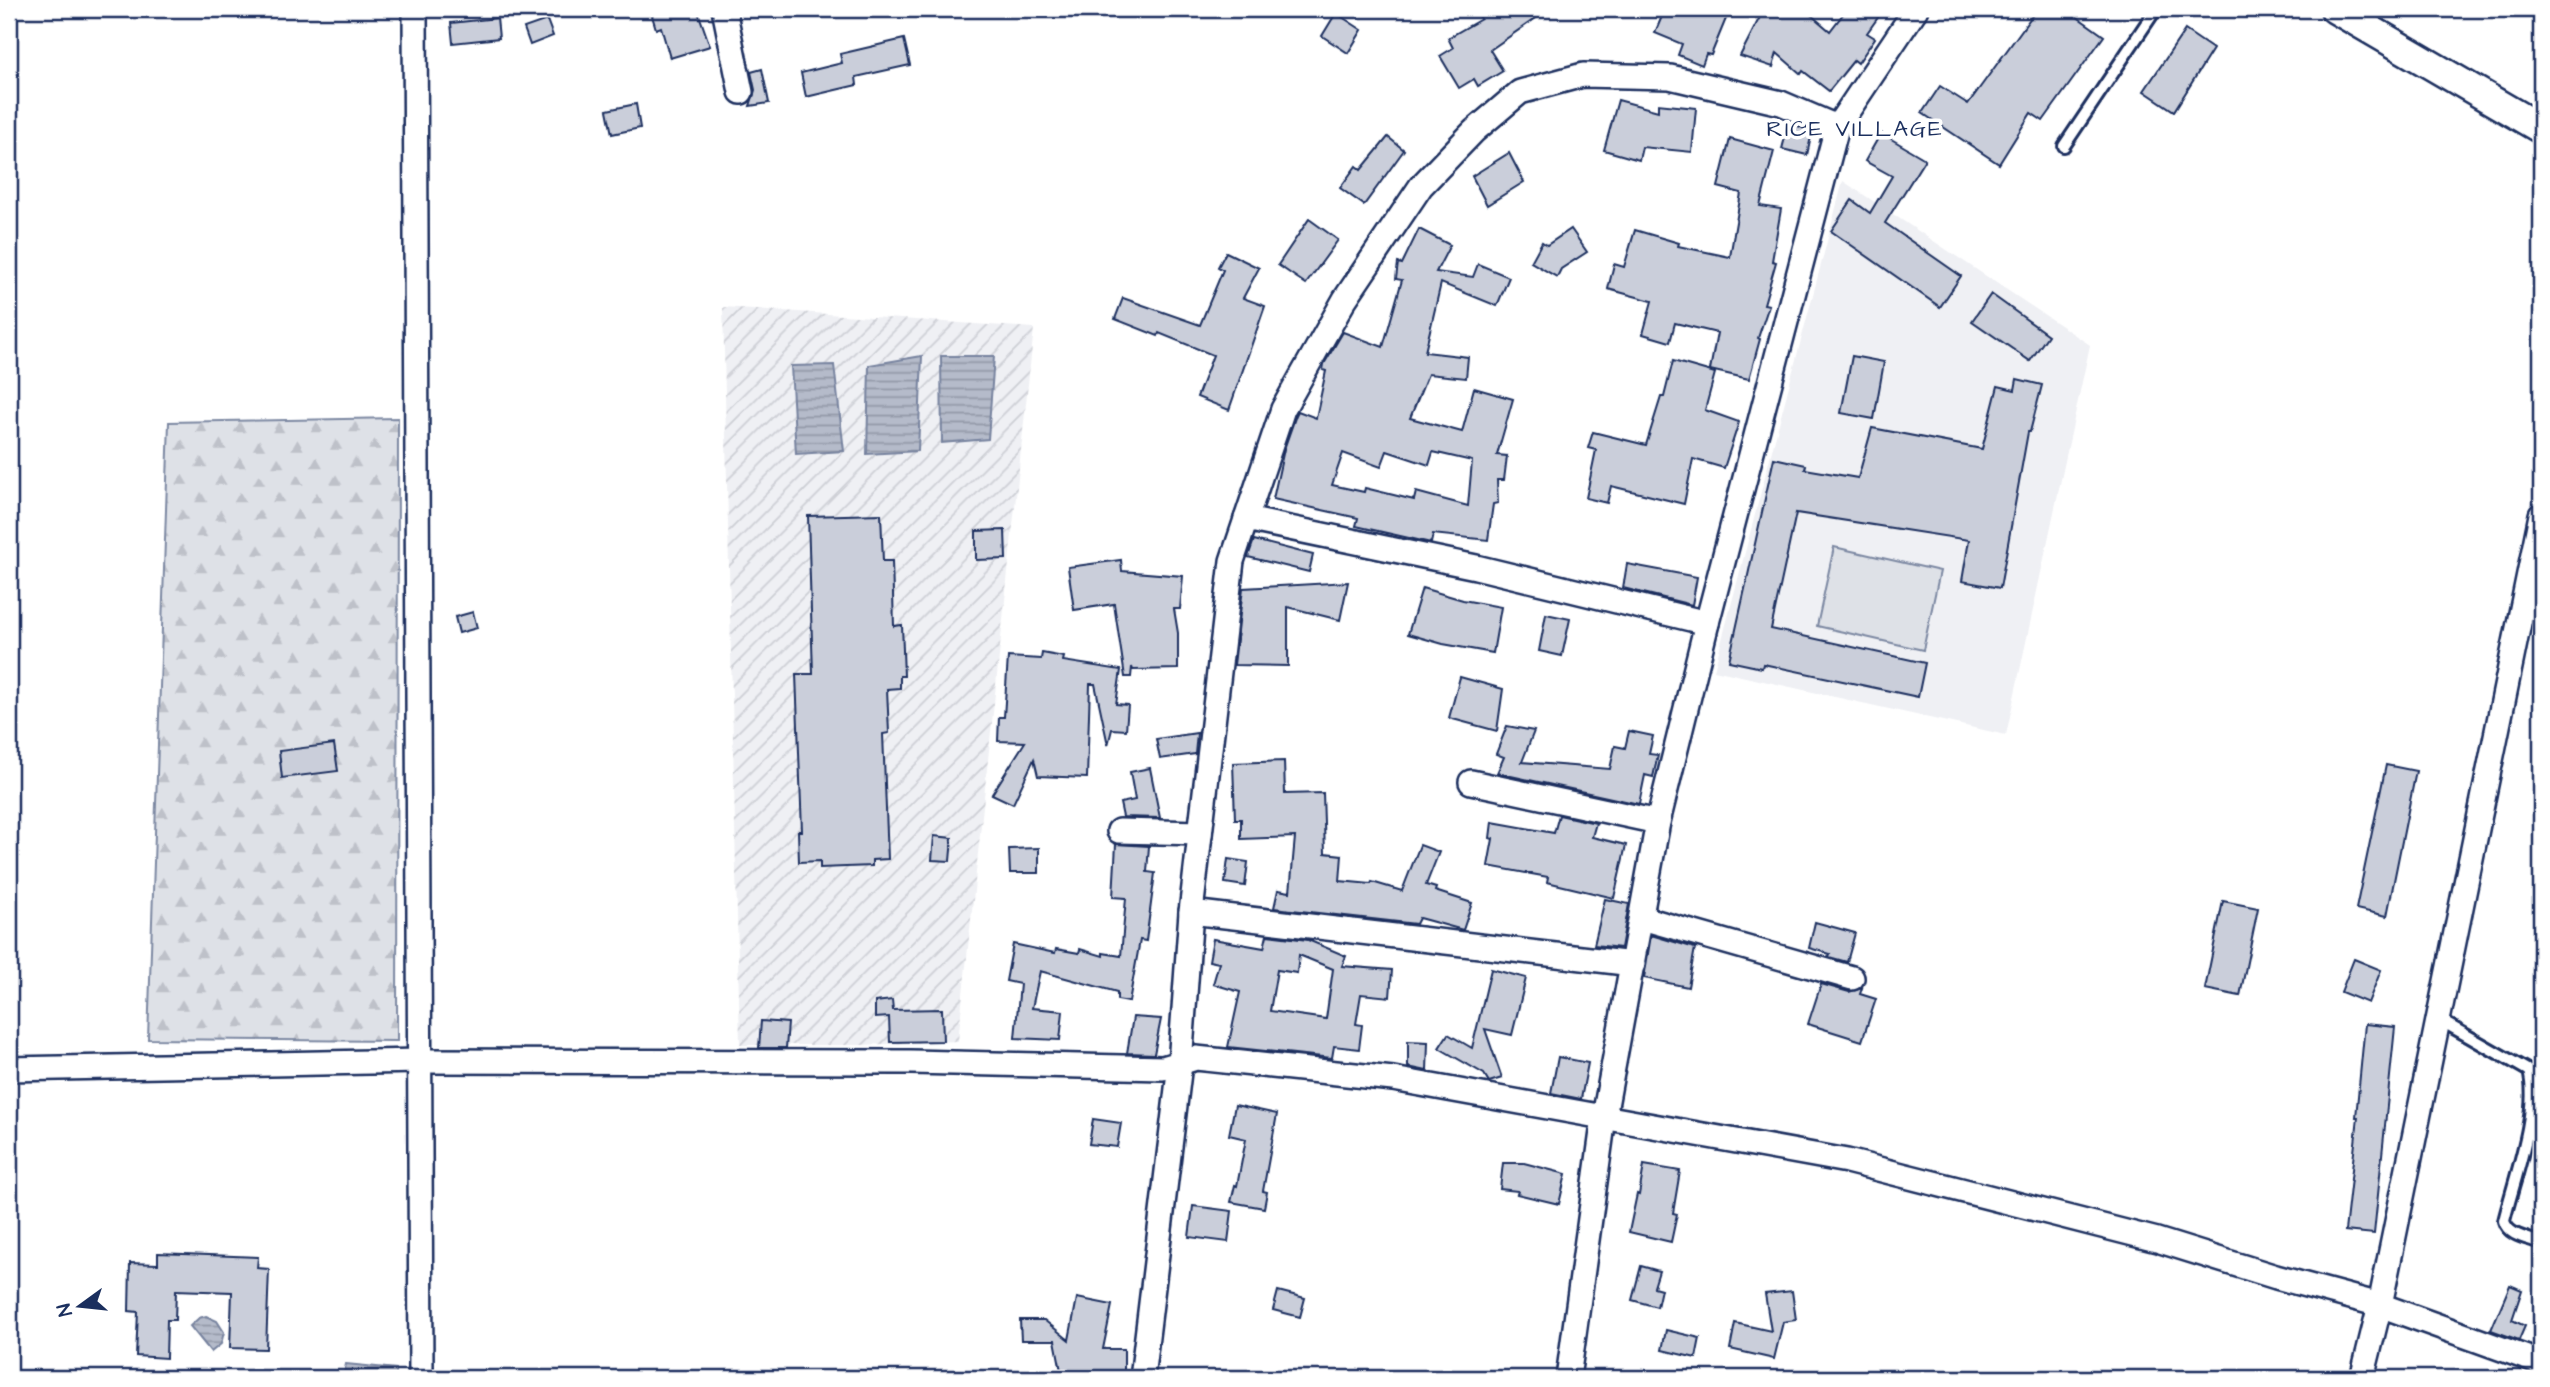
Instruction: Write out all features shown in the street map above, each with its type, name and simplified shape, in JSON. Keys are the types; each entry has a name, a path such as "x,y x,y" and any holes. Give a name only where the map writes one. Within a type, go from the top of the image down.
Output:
{"street":[{"path":"415,9 421,1378"},
{"path":"724,9 741,93"},
{"path":"1568,1378 1604,1117 1658,822 1707,623 1838,127 1916,9"},
{"path":"2335,9 2541,129"},
{"path":"1142,1378 1180,1064 1191,912 1232,561 1283,409 1345,299 1421,186 1474,131 1520,92 1583,75 1670,77 1781,103 1838,127"},
{"path":"2362,1378 2380,1305 2541,515"},
{"path":"1246,519 1476,568 1707,623"},
{"path":"1471,782 1658,822"},
{"path":"1119,831 1200,833"},
{"path":"1191,912 1633,964"},
{"path":"1642,918 1853,978"},
{"path":"9,1069 420,1061 911,1062 1163,1068 1196,1058 1393,1079 1847,1161 2157,1240 2276,1277 2380,1305 2541,1363"}],"lane":[{"path":"2064,146 2156,9"},
{"path":"2438,1019 2529,1072 2532,1085 2531,1111 2504,1221 2511,1233 2541,1243"}],"shaded area":[{"path":"1843,181 2090,345 2006,735 1714,670"},
{"path":"723,307 1034,328 958,1041 860,1045 740,1045"}],"green space":[{"path":"398,418 397,1041 148,1039 169,422"},
{"path":"1834,547 1940,571 1923,650 1817,626"}],"water":[{"path":"922,356 918,451 867,454 869,365"},
{"path":"941,356 994,356 988,439 942,443"},
{"path":"834,365 844,451 796,454 791,366"},
{"path":"206,1316 217,1321 224,1332 221,1344 211,1352 190,1326"},
{"path":"346,1364 396,1369 396,1378 343,1378"}],"building":[{"path":"650,9 697,9 710,46 670,58 661,27 656,29"},
{"path":"1475,9 1549,9 1490,50 1503,71 1478,86 1474,79 1459,88 1440,56 1453,48 1448,38 1481,19"},
{"path":"1665,9 1730,9 1711,55 1706,54 1702,65 1678,55 1682,44 1655,33"},
{"path":"1764,9 1804,9 1830,31 1847,9 1884,9 1867,33 1875,38 1858,63 1854,60 1829,91 1803,71 1801,74 1777,53 1773,67 1740,56"},
{"path":"2037,9 2066,9 2104,36 2043,121 2031,113 1999,164 1922,113 1940,86 1968,104"},
{"path":"1336,13 1362,30 1348,53 1322,36"},
{"path":"497,18 499,38 453,43 451,23"},
{"path":"547,20 553,36 530,45 524,28"},
{"path":"2185,30 2213,49 2174,111 2144,91"},
{"path":"904,39 910,65 856,77 857,85 806,97 801,73 842,63 840,54"},
{"path":"762,69 769,103 750,106 755,90 751,72"},
{"path":"1618,100 1658,111 1658,104 1696,108 1692,152 1642,147 1639,160 1604,150"},
{"path":"636,104 640,128 612,134 607,110"},
{"path":"1789,122 1812,132 1807,155 1782,149"},
{"path":"1881,133 1925,159 1885,223 1961,276 1940,307 1831,231 1852,200 1870,213 1892,176 1865,161"},
{"path":"1388,137 1404,150 1364,205 1340,188 1356,166 1361,170"},
{"path":"1730,139 1774,151 1760,206 1781,209 1772,261 1776,262 1764,304 1769,305 1749,379 1710,370 1717,333 1675,323 1670,342 1643,334 1652,301 1608,289 1614,264 1624,267 1635,230 1679,243 1678,246 1730,257 1741,193 1718,187"},
{"path":"1509,153 1524,182 1487,205 1472,176"},
{"path":"1309,219 1338,240 1306,284 1278,265"},
{"path":"1419,229 1450,245 1436,272 1473,277 1478,264 1509,277 1497,306 1441,283 1425,352 1468,357 1466,378 1428,374 1410,418 1462,432 1474,388 1513,399 1497,455 1507,456 1504,480 1497,480 1498,503 1493,504 1488,540 1433,534 1431,543 1356,526 1358,518 1273,499 1284,449 1296,415 1298,411 1316,418 1326,371 1323,370 1324,364 1343,332 1383,347 1402,280 1396,279 1398,263 1402,264","holes":["1387,451 1429,465 1433,452 1472,461 1468,506 1416,492 1414,500 1365,488 1364,492 1332,485 1343,453 1381,467"]},
{"path":"1571,229 1587,252 1561,269 1557,277 1531,262 1542,242 1547,245"},
{"path":"1226,252 1259,268 1243,298 1265,306 1229,410 1197,397 1213,355 1115,319 1123,298 1200,325 1223,270 1218,267"},
{"path":"1991,294 2048,335 2030,361 1972,321"},
{"path":"1852,356 1884,362 1874,419 1841,413"},
{"path":"1673,361 1715,373 1705,410 1739,422 1724,468 1693,459 1684,504 1611,486 1607,503 1586,498 1596,450 1588,448 1593,432 1646,445 1661,397 1664,397"},
{"path":"2017,379 2042,385 2028,432 2000,588 1962,581 1969,540 1796,513 1771,629 1925,663 1918,697 1763,664 1762,668 1729,661 1774,458 1806,465 1805,469 1858,478 1872,428 1982,449 1998,386 2015,390"},
{"path":"881,514 883,561 892,561 894,626 902,625 904,676 900,676 900,688 887,689 889,733 883,734 888,859 872,860 872,866 820,868 820,861 799,862 798,831 802,831 796,674 813,674 808,516"},
{"path":"1005,530 1006,559 976,560 976,531"},
{"path":"1254,540 1313,555 1309,572 1248,557"},
{"path":"1121,560 1122,571 1183,576 1180,609 1174,609 1178,633 1178,669 1133,670 1132,667 1131,677 1125,677 1114,604 1074,610 1068,567"},
{"path":"1627,564 1697,577 1692,605 1623,588"},
{"path":"1348,582 1340,620 1288,607 1288,666 1234,665 1243,588"},
{"path":"1422,588 1501,607 1493,653 1443,644 1408,634"},
{"path":"473,612 477,628 459,633 455,617"},
{"path":"1546,614 1570,619 1562,656 1539,651"},
{"path":"1042,653 1064,657 1063,661 1121,670 1116,704 1128,705 1126,730 1112,729 1108,745 1095,684 1090,684 1087,778 1038,776 1034,759 1013,804 992,794 1025,742 998,741 999,717 1004,717 1008,657 1041,659"},
{"path":"1460,677 1503,689 1497,731 1449,718"},
{"path":"1507,726 1534,731 1522,762 1610,769 1615,746 1625,748 1629,731 1653,736 1649,754 1658,755 1653,777 1645,775 1639,804 1497,773 1504,757 1496,754"},
{"path":"1197,733 1195,754 1160,759 1156,739"},
{"path":"334,744 338,771 282,778 279,751"},
{"path":"1284,761 1285,794 1323,793 1325,853 1342,855 1340,881 1372,882 1402,891 1420,845 1439,852 1426,885 1436,888 1435,891 1472,903 1463,930 1419,918 1416,924 1274,908 1278,890 1290,892 1295,837 1241,839 1241,819 1235,819 1233,763"},
{"path":"2386,765 2416,771 2387,916 2356,909"},
{"path":"1150,768 1160,818 1123,817 1120,803 1135,800 1130,772"},
{"path":"1559,815 1596,823 1592,837 1626,845 1614,898 1547,882 1548,877 1488,866 1493,839 1490,838 1492,822 1554,833"},
{"path":"934,836 952,838 950,861 932,860"},
{"path":"1116,844 1149,846 1147,872 1155,873 1146,941 1140,940 1129,1002 1117,1000 1117,992 1040,971 1032,1008 1063,1011 1060,1040 1015,1038 1020,984 1006,981 1013,944 1055,953 1056,949 1079,953 1080,949 1103,956 1103,953 1121,956 1126,898 1113,897"},
{"path":"1039,848 1039,873 1010,873 1009,849"},
{"path":"1228,859 1248,862 1245,886 1225,883"},
{"path":"1605,899 1629,904 1621,948 1594,945"},
{"path":"2223,901 2258,908 2240,996 2205,989"},
{"path":"1815,922 1855,933 1847,962 1809,948"},
{"path":"1267,935 1308,940 1346,956 1342,966 1392,970 1390,997 1361,994 1356,1024 1362,1025 1359,1049 1334,1046 1332,1058 1228,1047 1240,992 1213,984 1219,963 1209,961 1213,939 1264,948","holes":["1299,955 1333,969 1326,1019 1270,1011 1277,970 1297,973"]},
{"path":"1651,935 1695,948 1688,987 1644,978"},
{"path":"2354,959 2381,970 2368,1003 2341,992"},
{"path":"1491,969 1526,978 1512,1035 1485,1029 1502,1078 1489,1082 1484,1074 1439,1048 1448,1034 1472,1048"},
{"path":"1821,984 1849,992 1862,988 1860,994 1876,999 1862,1041 1808,1024"},
{"path":"892,1000 893,1010 942,1009 943,1041 890,1042 889,1017 875,1018 875,1002"},
{"path":"1133,1017 1161,1019 1154,1054 1127,1053"},
{"path":"761,1021 788,1023 786,1048 759,1048"},
{"path":"2365,1024 2395,1027 2374,1234 2345,1231"},
{"path":"1408,1041 1428,1042 1427,1071 1408,1067"},
{"path":"1558,1057 1588,1063 1581,1099 1551,1093"},
{"path":"1235,1105 1277,1114 1263,1191 1267,1192 1264,1208 1231,1202 1235,1185 1237,1186 1246,1139 1229,1135"},
{"path":"1093,1119 1121,1123 1117,1147 1089,1144"},
{"path":"1503,1163 1524,1163 1566,1174 1559,1204 1517,1194 1518,1191 1500,1189"},
{"path":"1644,1165 1680,1171 1673,1213 1677,1214 1671,1242 1629,1232"},
{"path":"1193,1206 1232,1211 1228,1242 1189,1237"},
{"path":"158,1253 258,1257 257,1268 269,1269 266,1349 230,1348 232,1292 176,1290 175,1320 167,1320 166,1358 136,1356 138,1312 129,1311 130,1263 158,1264"},
{"path":"1641,1266 1659,1271 1654,1287 1661,1289 1657,1307 1632,1300"},
{"path":"2510,1285 2522,1290 2512,1320 2525,1326 2519,1340 2491,1330"},
{"path":"1278,1291 1305,1298 1300,1317 1273,1310"},
{"path":"1792,1291 1796,1320 1783,1322 1774,1359 1730,1349 1735,1323 1771,1331 1765,1294"},
{"path":"1077,1298 1112,1305 1103,1349 1124,1349 1124,1378 1079,1378 1079,1373 1062,1376 1055,1340 1021,1340 1020,1320 1044,1320 1069,1340"},
{"path":"1666,1330 1700,1338 1696,1358 1662,1350"}],"district":[{"name":"RICE VILLAGE","path":"1855,129"}]}
